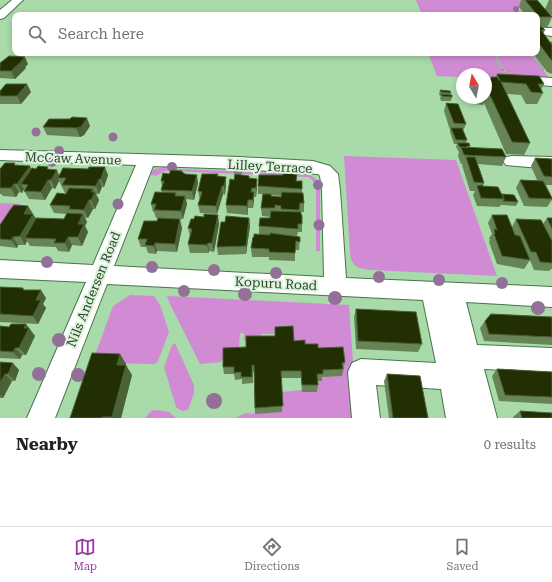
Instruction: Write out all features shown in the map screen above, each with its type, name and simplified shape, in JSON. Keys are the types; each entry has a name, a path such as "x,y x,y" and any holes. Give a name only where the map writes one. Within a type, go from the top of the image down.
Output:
{"street":[{"path":"0,16 18,0"},
{"path":"540,31 552,32"},
{"path":"505,80 552,82"},
{"name":"McCaw Avenue","path":"0,155 146,161"},
{"name":"Nils Andersen Road","path":"40,418 146,161"},
{"name":"Lilley Terrace","path":"146,161 240,163 313,167 324,170 329,174 331,190 335,286"},
{"path":"512,161 552,163"},
{"name":"Kopuru Road","path":"0,269 552,297"},
{"path":"443,292 468,356 483,418"},
{"path":"443,292 451,377 460,418"},
{"path":"468,356 552,360"},
{"path":"366,418 361,372 451,377"}],"path":[{"path":"494,56 505,80"},
{"path":"534,56 544,70"}],"shaded area":[{"path":"416,0 531,0 515,9 522,12 421,12"},
{"path":"429,56 493,56 506,77 492,78 492,68 456,68 456,77 437,76"},
{"path":"496,56 533,56 550,79 508,77"},
{"path":"344,156 456,160 497,276 371,270 362,269 356,266 352,261 350,253"},
{"path":"170,166 170,169 173,169 175,166 178,169 232,171 233,168 237,168 236,171 244,169 244,172 272,173 273,170 293,171 308,174 318,181 320,187 320,251 316,251 316,184 309,177 170,171 165,171 156,176 148,174 155,169"},
{"path":"0,203 21,204 0,238"},
{"path":"130,295 154,296 160,305 169,332 158,361 155,364 99,363 72,418 113,306"},
{"path":"167,296 349,305 357,418 235,418 246,413 255,414 282,392 302,390 322,377 341,355 345,355 341,352 317,352 293,343 292,333 261,334 261,341 244,341 244,333 240,333 239,348 225,355 221,362 200,364"},
{"path":"175,343 194,385 194,393 188,410 182,411 176,407 164,367 172,345"},
{"path":"157,410 169,412 176,418 145,418 151,411"}],"building":[{"path":"525,0 537,0 552,17 540,17 540,12 535,12"},
{"path":"540,27 545,30 541,30 552,45 552,61 540,45"},
{"path":"9,56 25,57 11,71 0,71 0,63"},
{"path":"497,74 539,76 544,84 538,84 543,93 531,92 526,84 501,82 530,143 512,142 492,99 492,77 497,77 500,81"},
{"path":"6,84 27,84 17,96 0,96 0,91"},
{"path":"440,90 450,91 451,93 441,92"},
{"path":"441,94 452,95 452,97 442,96"},
{"path":"446,103 458,104 466,124 454,123"},
{"path":"72,117 87,118 81,127 43,127 49,119 70,119"},
{"path":"451,128 462,128 467,140 456,140"},
{"path":"457,143 469,143 470,146 467,146 467,148 461,148"},
{"path":"461,147 502,149 506,157 464,155"},
{"path":"466,157 475,157 484,183 474,182"},
{"path":"535,158 552,159 552,177 544,176"},
{"path":"5,163 30,166 17,184 14,184 11,188 0,188 0,169"},
{"path":"38,166 57,170 51,180 48,180 41,192 24,191 28,185 21,184 32,168 36,169"},
{"path":"89,167 105,167 101,179 99,179 96,186 62,185 66,178 58,178 63,168 88,169"},
{"path":"171,170 182,171 185,174 197,175 192,191 161,190 164,181 161,181 163,173 169,174"},
{"path":"283,173 297,174 296,181 302,181 302,189 258,186 259,175 283,175"},
{"path":"202,174 218,174 217,176 226,177 216,206 198,205 202,192 198,191"},
{"path":"235,174 257,179 256,188 252,188 251,192 254,192 253,200 248,200 247,206 226,205 230,179 234,180"},
{"path":"520,180 543,181 552,199 529,198"},
{"path":"482,185 498,187 504,199 481,198 477,186"},
{"path":"69,188 93,189 91,192 95,192 84,210 69,209 70,206 50,205 57,193 66,194"},
{"path":"155,192 176,193 175,196 185,196 181,211 154,210 156,204 151,204"},
{"path":"282,192 303,193 304,203 300,203 299,210 281,209 281,206 275,205 275,208 261,208 263,194 271,194 271,196 281,197"},
{"path":"502,194 514,195 518,202 503,201 504,199"},
{"path":"14,205 28,206 24,214 33,214 20,236 13,237 11,240 0,239 0,225"},
{"path":"271,211 301,212 302,224 298,224 298,229 259,226 260,218 270,218"},
{"path":"67,213 83,214 78,224 84,224 78,237 68,237 65,243 54,243 56,239 25,238 36,218 64,219"},
{"path":"204,214 218,215 212,243 208,243 207,245 188,244 192,229 188,228 191,219 194,219 195,216 204,217"},
{"path":"492,215 507,215 515,235 520,236 530,260 502,256 494,234 494,229 497,230"},
{"path":"226,216 249,218 246,246 217,247 221,222 225,222"},
{"path":"158,218 180,219 175,244 155,243 154,246 145,245 147,239 138,239 144,221 157,221"},
{"path":"547,218 552,218 552,229"},
{"path":"516,219 541,220 552,241 552,263 540,262 536,252 531,252"},
{"path":"270,233 300,237 300,242 296,241 295,253 269,252 269,249 251,248 254,234 270,235"},
{"path":"0,287 23,288 23,290 41,290 36,300 41,300 33,316 0,314"},
{"path":"356,309 416,312 422,344 358,341"},
{"path":"491,314 552,317 552,337 489,334 485,321"},
{"path":"11,324 26,324 24,328 29,328 19,348 15,348 13,352 0,351 0,326 9,327"},
{"path":"293,326 294,341 305,340 305,344 318,344 318,348 343,347 345,362 342,363 343,369 323,370 323,374 317,374 318,385 302,385 301,371 281,371 283,406 255,408 254,365 252,365 252,377 241,377 241,372 234,373 234,367 223,367 223,348 246,347 246,336 275,336 275,327"},
{"path":"92,353 120,354 117,365 126,365 112,417 70,418"},
{"path":"0,362 13,363 8,374 5,374 0,383"},
{"path":"497,369 552,372 552,397 505,395"},
{"path":"387,374 420,376 428,418 393,418"},
{"path":"520,411 552,413 552,418 522,418"}]}
